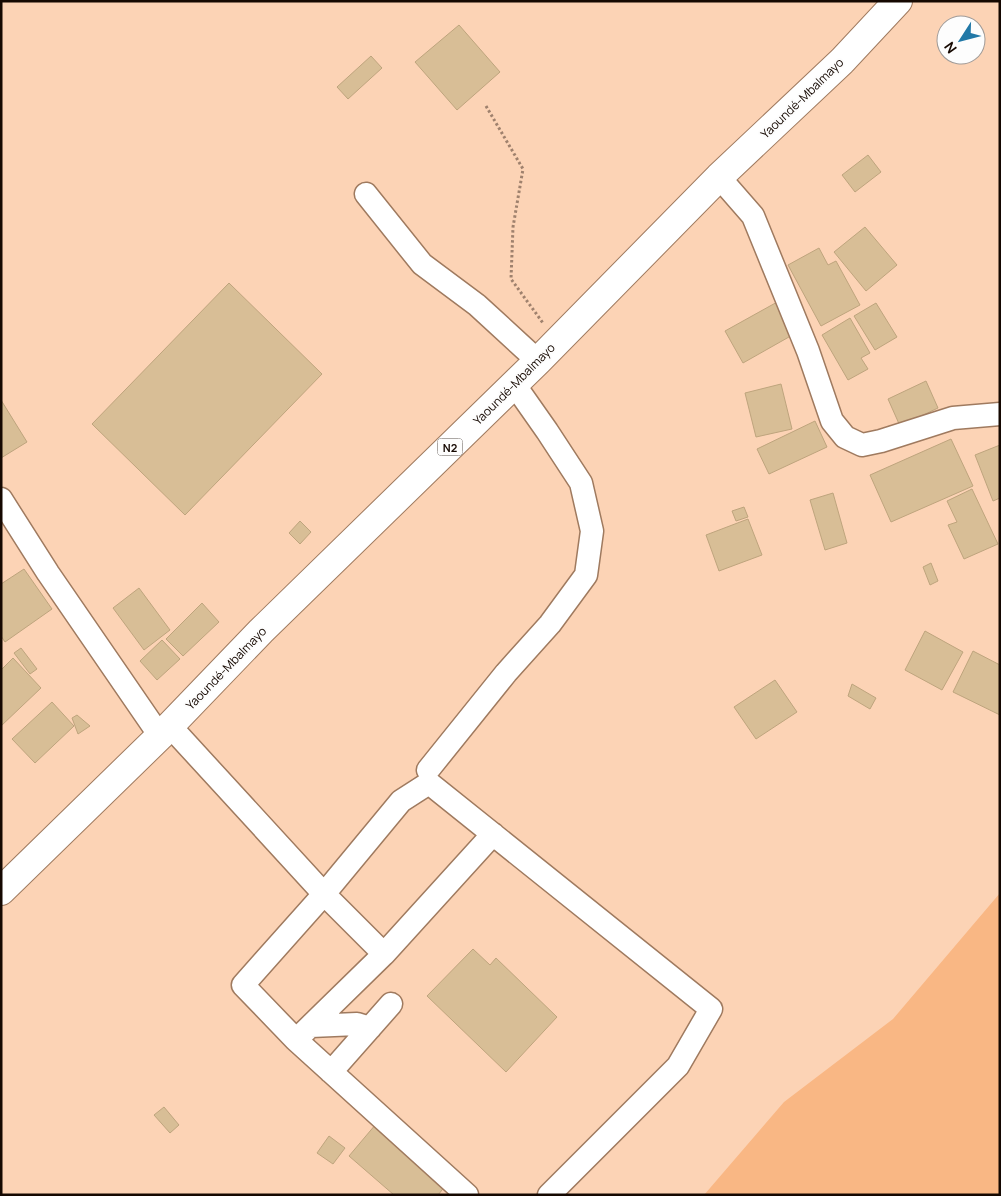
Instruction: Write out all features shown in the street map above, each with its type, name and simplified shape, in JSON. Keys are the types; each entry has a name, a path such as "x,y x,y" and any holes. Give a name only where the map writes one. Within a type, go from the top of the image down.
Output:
{"highway":[{"name":"Yaoundé-Mbalmayo","path":"1,891 165,731 262,631 538,361 719,177 842,60 898,1"}],"street":[{"path":"719,177 753,216 808,351 832,421 845,437 862,445 881,441 953,418 1000,414"},
{"path":"366,194 422,264 477,305 538,361"},
{"path":"428,770 506,673 550,624 586,575 592,531 580,483 548,431 514,384"},
{"path":"1,500 48,573 165,731 384,954"},
{"path":"467,1195 331,1072 303,1033 243,985 324,894 401,801 429,783 711,1009 678,1066 549,1195"},
{"path":"303,1033 384,954 493,834"},
{"path":"331,1072 391,1004"},
{"path":"303,1033 357,1024 370,1028"}],"path":[{"path":"486,106 523,169 513,227 511,279 557,342"}],"shaded area":[{"path":"1000,893 1000,1195 704,1195 784,1102 893,1019"}],"building":[{"path":"459,25 500,72 457,110 415,62"},
{"path":"371,56 382,68 348,99 337,87"},
{"path":"868,155 881,172 855,192 842,175"},
{"path":"865,227 897,265 866,291 834,252"},
{"path":"819,248 828,265 836,261 860,305 821,326 788,265"},
{"path":"229,283 322,374 185,515 92,424"},
{"path":"779,301 796,333 743,363 725,331"},
{"path":"876,303 897,337 875,350 854,316"},
{"path":"850,318 870,353 861,358 868,369 848,380 822,335"},
{"path":"926,381 938,408 900,426 888,399"},
{"path":"781,384 792,429 756,437 745,393"},
{"path":"1,400 27,442 1,458"},
{"path":"815,421 827,447 769,474 757,449"},
{"path":"951,439 973,486 891,522 870,475"},
{"path":"1000,445 1000,498 993,501 975,455"},
{"path":"972,489 998,544 964,559 948,525 957,522 947,501"},
{"path":"833,493 847,543 825,550 810,500"},
{"path":"744,507 748,517 736,521 732,511"},
{"path":"748,519 762,555 719,571 706,535"},
{"path":"300,521 311,532 300,544 289,533"},
{"path":"931,563 938,581 930,585 923,567"},
{"path":"24,569 52,609 5,642 1,636 1,584"},
{"path":"139,588 170,630 144,650 113,608"},
{"path":"202,603 219,622 183,656 166,639"},
{"path":"925,631 963,652 942,690 905,670"},
{"path":"162,640 180,659 157,680 140,661"},
{"path":"21,648 37,669 30,674 14,653"},
{"path":"973,651 1000,665 1000,715 953,692"},
{"path":"13,658 41,688 1,726 1,670"},
{"path":"775,680 797,712 756,739 734,707"},
{"path":"852,684 876,698 870,709 848,696"},
{"path":"52,702 74,726 35,763 12,739"},
{"path":"77,715 90,726 78,734 72,718"},
{"path":"473,949 490,965 496,958 557,1017 506,1072 427,996"},
{"path":"164,1107 179,1125 170,1133 154,1115"},
{"path":"376,1124 446,1185 438,1195 394,1195 349,1156"},
{"path":"329,1136 345,1148 333,1164 317,1153"}]}
